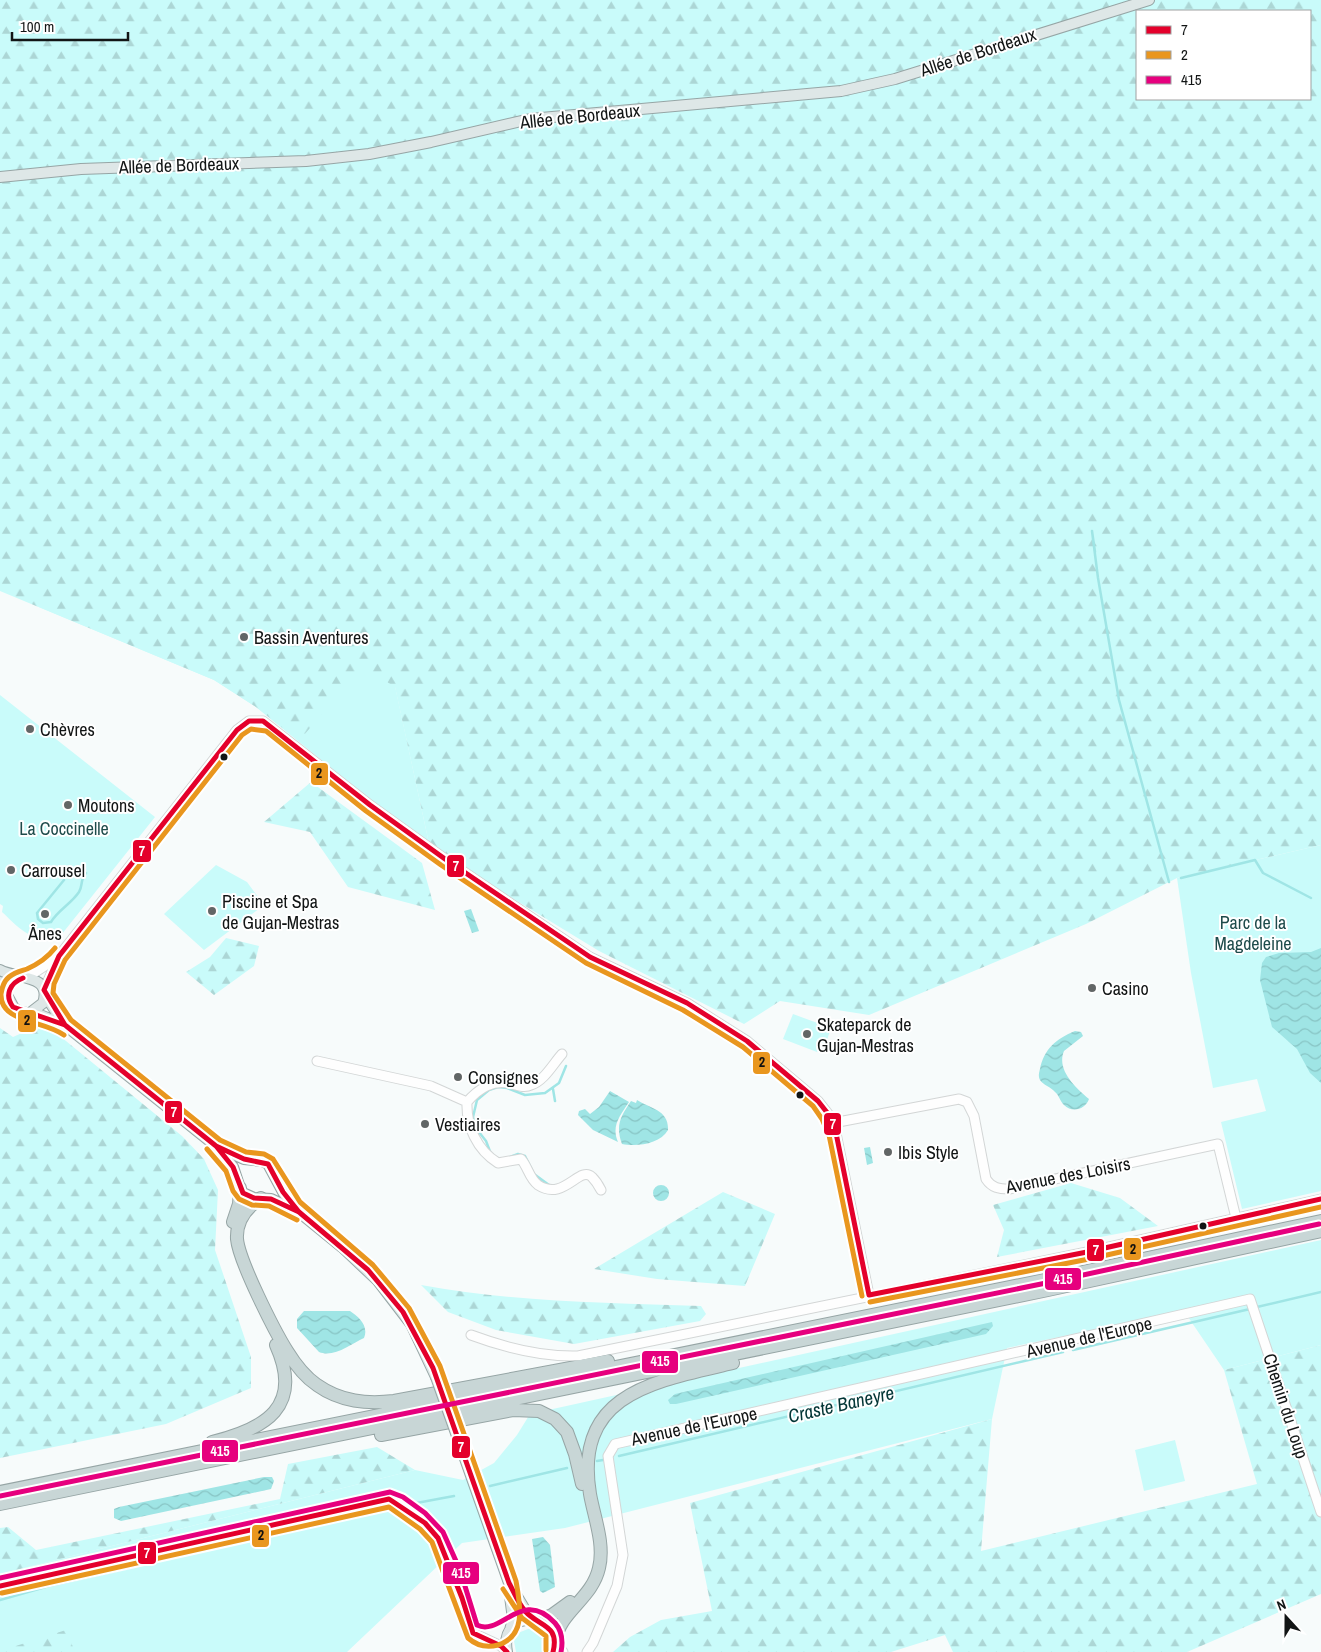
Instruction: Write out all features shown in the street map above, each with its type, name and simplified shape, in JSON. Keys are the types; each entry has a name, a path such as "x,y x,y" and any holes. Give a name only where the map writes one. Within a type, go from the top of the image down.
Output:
{"highway":[{"path":"52,1482 242,1434 262,1424 275,1412 285,1388 283,1362 236,1260 232,1246 231,1231 239,1204 239,1183"},
{"path":"260,1198 249,1207 240,1223 237,1238 242,1258 293,1360 316,1384 346,1399 360,1402 394,1401 485,1382 658,1352 756,1339"},
{"path":"0,1504 756,1339 1078,1274 1321,1221"},
{"path":"0,1492 585,1384 1321,1232"},
{"path":"556,1647 562,1620 586,1594 599,1569 601,1550 587,1478 588,1455 594,1432 606,1413 616,1403 627,1395 654,1383 759,1356 838,1340 954,1309"},
{"path":"316,1435 355,1439 430,1428 523,1409 539,1411 555,1419 567,1432 575,1454 592,1534 594,1564 586,1584 574,1599 552,1615 537,1620"}],"main road":[{"name":"Allée de Bordeaux","path":"0,177 81,169 306,161 369,154 530,119 841,91 895,79 1149,0"},
{"path":"0,970 36,980 65,1025"},
{"path":"9,997 11,986 26,977"},
{"path":"0,982 14,1008 20,1012 40,1014 65,1025 216,1146 233,1167 239,1183 249,1196 277,1201 299,1212"},
{"path":"30,1013 39,1008 44,993"},
{"path":"216,1146 251,1161"},
{"path":"239,1183 241,1167 256,1160 268,1164 288,1200 299,1212 342,1247 388,1292 416,1333 436,1377 458,1436 508,1583 513,1619 507,1638 507,1652"},
{"path":"260,1198 271,1191 276,1180"},
{"path":"508,1583 527,1613 549,1627 556,1647"},
{"path":"510,1630 521,1621 537,1620"}],"street":[{"path":"44,993 59,956 237,730 249,721 263,721 400,827 590,957 688,1003 739,1035 767,1056 811,1094 827,1112 833,1123 868,1295"},
{"path":"26,977 59,956"},
{"path":"562,1054 538,1082 530,1086 499,1082 476,1092 467,1102 468,1124 487,1156 498,1163 521,1159 531,1178 545,1188 561,1189 580,1175 587,1174 591,1176 601,1190"},
{"path":"317,1061 431,1086 467,1102"},
{"name":"Avenue des Loisirs","path":"833,1123 959,1099 967,1102 974,1116 986,1179 990,1185 999,1189 1009,1189 1218,1144 1236,1218"},
{"path":"471,1336 509,1348 547,1355 578,1356 868,1295 1096,1250 1321,1199"},
{"name":"Chemin du Loup","path":"1250,1299 1321,1512"},
{"name":"Avenue de l'Europe","path":"587,1652 593,1643 616,1586 623,1555 608,1456 615,1444 1250,1299"},
{"path":"0,1586 388,1499 399,1503 434,1533 462,1598 471,1630 477,1636 489,1639 507,1652"},
{"path":"489,1639 503,1636 510,1630"}],"green space":[{"path":"0,0 1321,0 1321,845 1177,878 1086,924 869,1015 780,1001 744,1024 599,951 430,848 395,687 362,666 299,741 256,707 214,680 0,591"},
{"name":"Bassin Aventures","path":"270,593 395,686 430,848 256,707 214,680 39,607"},
{"name":"La Coccinelle","path":"0,695 155,817 58,939 55,936 49,937 46,941 41,937 27,933 2,912 3,906 0,904"},
{"path":"311,782 422,863 435,910 348,887 310,832 264,822"},
{"name":"Parc de la Magdeleine","path":"1321,845 1321,1191 1242,1209 1221,1122 1266,1111 1257,1079 1213,1088 1191,973 1177,878"},
{"name":"Piscine et Spa de Gujan-Mestras","path":"216,865 247,882 264,905 204,950 164,914"},
{"path":"226,938 259,946 254,966 214,995 186,972 210,957"},
{"name":"Skateparck de Gujan-Mestras","path":"793,1014 831,1028 824,1049 817,1052 783,1039"},
{"path":"44,1023 182,1136 204,1159 218,1190 215,1250 251,1357 251,1388 166,1424 0,1458 0,1028 13,1037"},
{"path":"1071,1183 1120,1198 1158,1226 997,1257 1004,1230 993,1205"},
{"path":"723,1192 775,1214 745,1286 657,1279 594,1269"},
{"path":"1321,1240 1321,1345 1224,1370 1184,1311 1007,1348 992,1419 565,1528 462,1543 347,1652 0,1652 0,1574 415,1470 463,1480 494,1463 517,1435 530,1414"},
{"path":"421,1285 456,1291 526,1298 596,1303 701,1306 706,1314 700,1321 574,1344 496,1330 448,1312"},
{"path":"1321,1345 1321,1594 1187,1652 953,1652 945,1635 891,1652 613,1652 630,1637 661,1620 712,1611 690,1503 992,1419 981,1551 1257,1484 1224,1370"},
{"path":"1175,1440 1185,1481 1144,1491 1135,1450"},
{"path":"377,1447 415,1470 0,1574 0,1528 8,1527 36,1550 280,1499 288,1464"},
{"path":"533,1627 541,1631 546,1638 544,1652 516,1652 514,1641 518,1633"},
{"path":"66,1630 75,1652 0,1652 0,1651"}],"water":[{"path":"471,909 479,931 472,933 464,911"},
{"path":"1321,948 1321,1083 1310,1073 1297,1049 1272,1027 1260,980 1262,963 1266,957 1279,953 1311,952"},
{"path":"1075,1031 1081,1032 1083,1036 1064,1051 1063,1065 1065,1072 1078,1090 1089,1099 1085,1106 1074,1110 1064,1105 1056,1093 1041,1082 1039,1072 1048,1050 1057,1041"},
{"path":"610,1091 629,1102 616,1126 618,1142 593,1130 578,1115 579,1111 585,1109 590,1114 599,1107"},
{"path":"637,1100 662,1114 668,1123 668,1130 660,1139 648,1143 622,1144 619,1131 620,1121 631,1101 636,1103"},
{"path":"870,1147 873,1163 867,1165 864,1148"},
{"path":"661,1185 667,1187 669,1193 667,1199 661,1201 655,1199 653,1193 655,1187"},
{"path":"304,1311 350,1311 360,1319 364,1326 364,1338 336,1352 319,1352 297,1328 297,1319"},
{"path":"992,1322 993,1326 986,1334 676,1404 670,1404 668,1400 675,1394"},
{"path":"264,1477 272,1477 274,1481 271,1489 121,1521 114,1518 114,1509 119,1507"},
{"path":"543,1537 550,1545 555,1587 543,1593 540,1591 532,1539"}],"waterway":[{"path":"1095,552 1092,531 1119,700 1169,882"},
{"path":"1181,878 1255,860 1263,873 1311,898"},
{"path":"64,880 37,913 38,919 43,923 51,922 76,896 86,873"},
{"path":"491,1154 486,1141 475,1127 473,1117 477,1100 489,1090 498,1087 507,1088 525,1095 545,1093 559,1083 566,1066"},
{"path":"553,1089 555,1101"},
{"path":"510,1157 518,1154 525,1156 534,1174 549,1185"},
{"name":"Craste Baneyre","path":"1257,1307 1321,1292"},
{"name":"Craste Baneyre","path":"1073,1350 1250,1309"},
{"name":"Craste Baneyre","path":"619,1456 1063,1352"},
{"name":"Craste Baneyre","path":"597,1461 603,1460"},
{"name":"Craste Baneyre","path":"490,1486 567,1468"},
{"name":"Craste Baneyre","path":"411,1504 454,1496"},
{"name":"Craste Baneyre","path":"0,1600 49,1586 393,1507"}],"transit line":[{"name":"7","path":"65,1025 44,990 59,956 237,730 249,721 263,721 370,805 445,859 590,957 687,1003 747,1041 818,1101 829,1115 836,1133 869,1295"},
{"name":"2","path":"2,1593 389,1507 420,1529 432,1542 468,1638 482,1645 498,1645 507,1641 514,1634 517,1627 520,1609 516,1581 440,1366 409,1308 373,1265 300,1202 273,1159 264,1154 246,1152 220,1140 71,1020 53,993 54,984 65,960 242,735 251,729 266,731 366,811 441,865 586,963 683,1010 743,1047 813,1106 822,1119 829,1135 862,1296"},
{"name":"2","path":"55,948 39,963 9,977 4,984 1,994 3,1003 8,1011 15,1016 46,1026 64,1035"},
{"name":"7","path":"23,978 18,980 10,990 9,998 13,1007 65,1025 216,1146 233,1167 243,1193 254,1198 271,1199 299,1212 368,1270 403,1312 433,1368 509,1583 525,1611 551,1631 554,1636 553,1652"},
{"name":"7","path":"216,1146 244,1159 268,1164 283,1192 299,1212"},
{"name":"2","path":"207,1149 226,1171 233,1191 239,1199 252,1205 269,1206 297,1220"},
{"name":"7","path":"869,1295 1087,1252 1321,1199"},
{"name":"2","path":"870,1302 1089,1259 1321,1207"},
{"name":"415","path":"0,1496 1046,1283 1319,1224"},
{"name":"415","path":"0,1578 390,1492 403,1497 425,1513 443,1532 460,1570 477,1625 486,1627 495,1625 522,1611 532,1610 543,1613 555,1623 561,1633 561,1652"},
{"name":"7","path":"0,1586 389,1499 425,1523 438,1538 462,1598 473,1633 501,1646 507,1652"},
{"name":"2","path":"503,1589 522,1618 546,1636 546,1650"}],"place":[{"name":"Bassin Aventures","path":"244,637"},
{"name":"Chèvres","path":"30,729"},
{"name":"Moutons","path":"68,805"},
{"name":"Carrousel","path":"11,870"},
{"name":"Piscine et Spa de Gujan-Mestras","path":"212,911"},
{"name":"Ânes","path":"45,914"},
{"name":"Casino","path":"1092,988"},
{"name":"Skateparck de Gujan-Mestras","path":"807,1034"},
{"name":"Consignes","path":"458,1077"},
{"name":"Vestiaires","path":"425,1124"},
{"name":"Ibis Style","path":"888,1152"}]}
